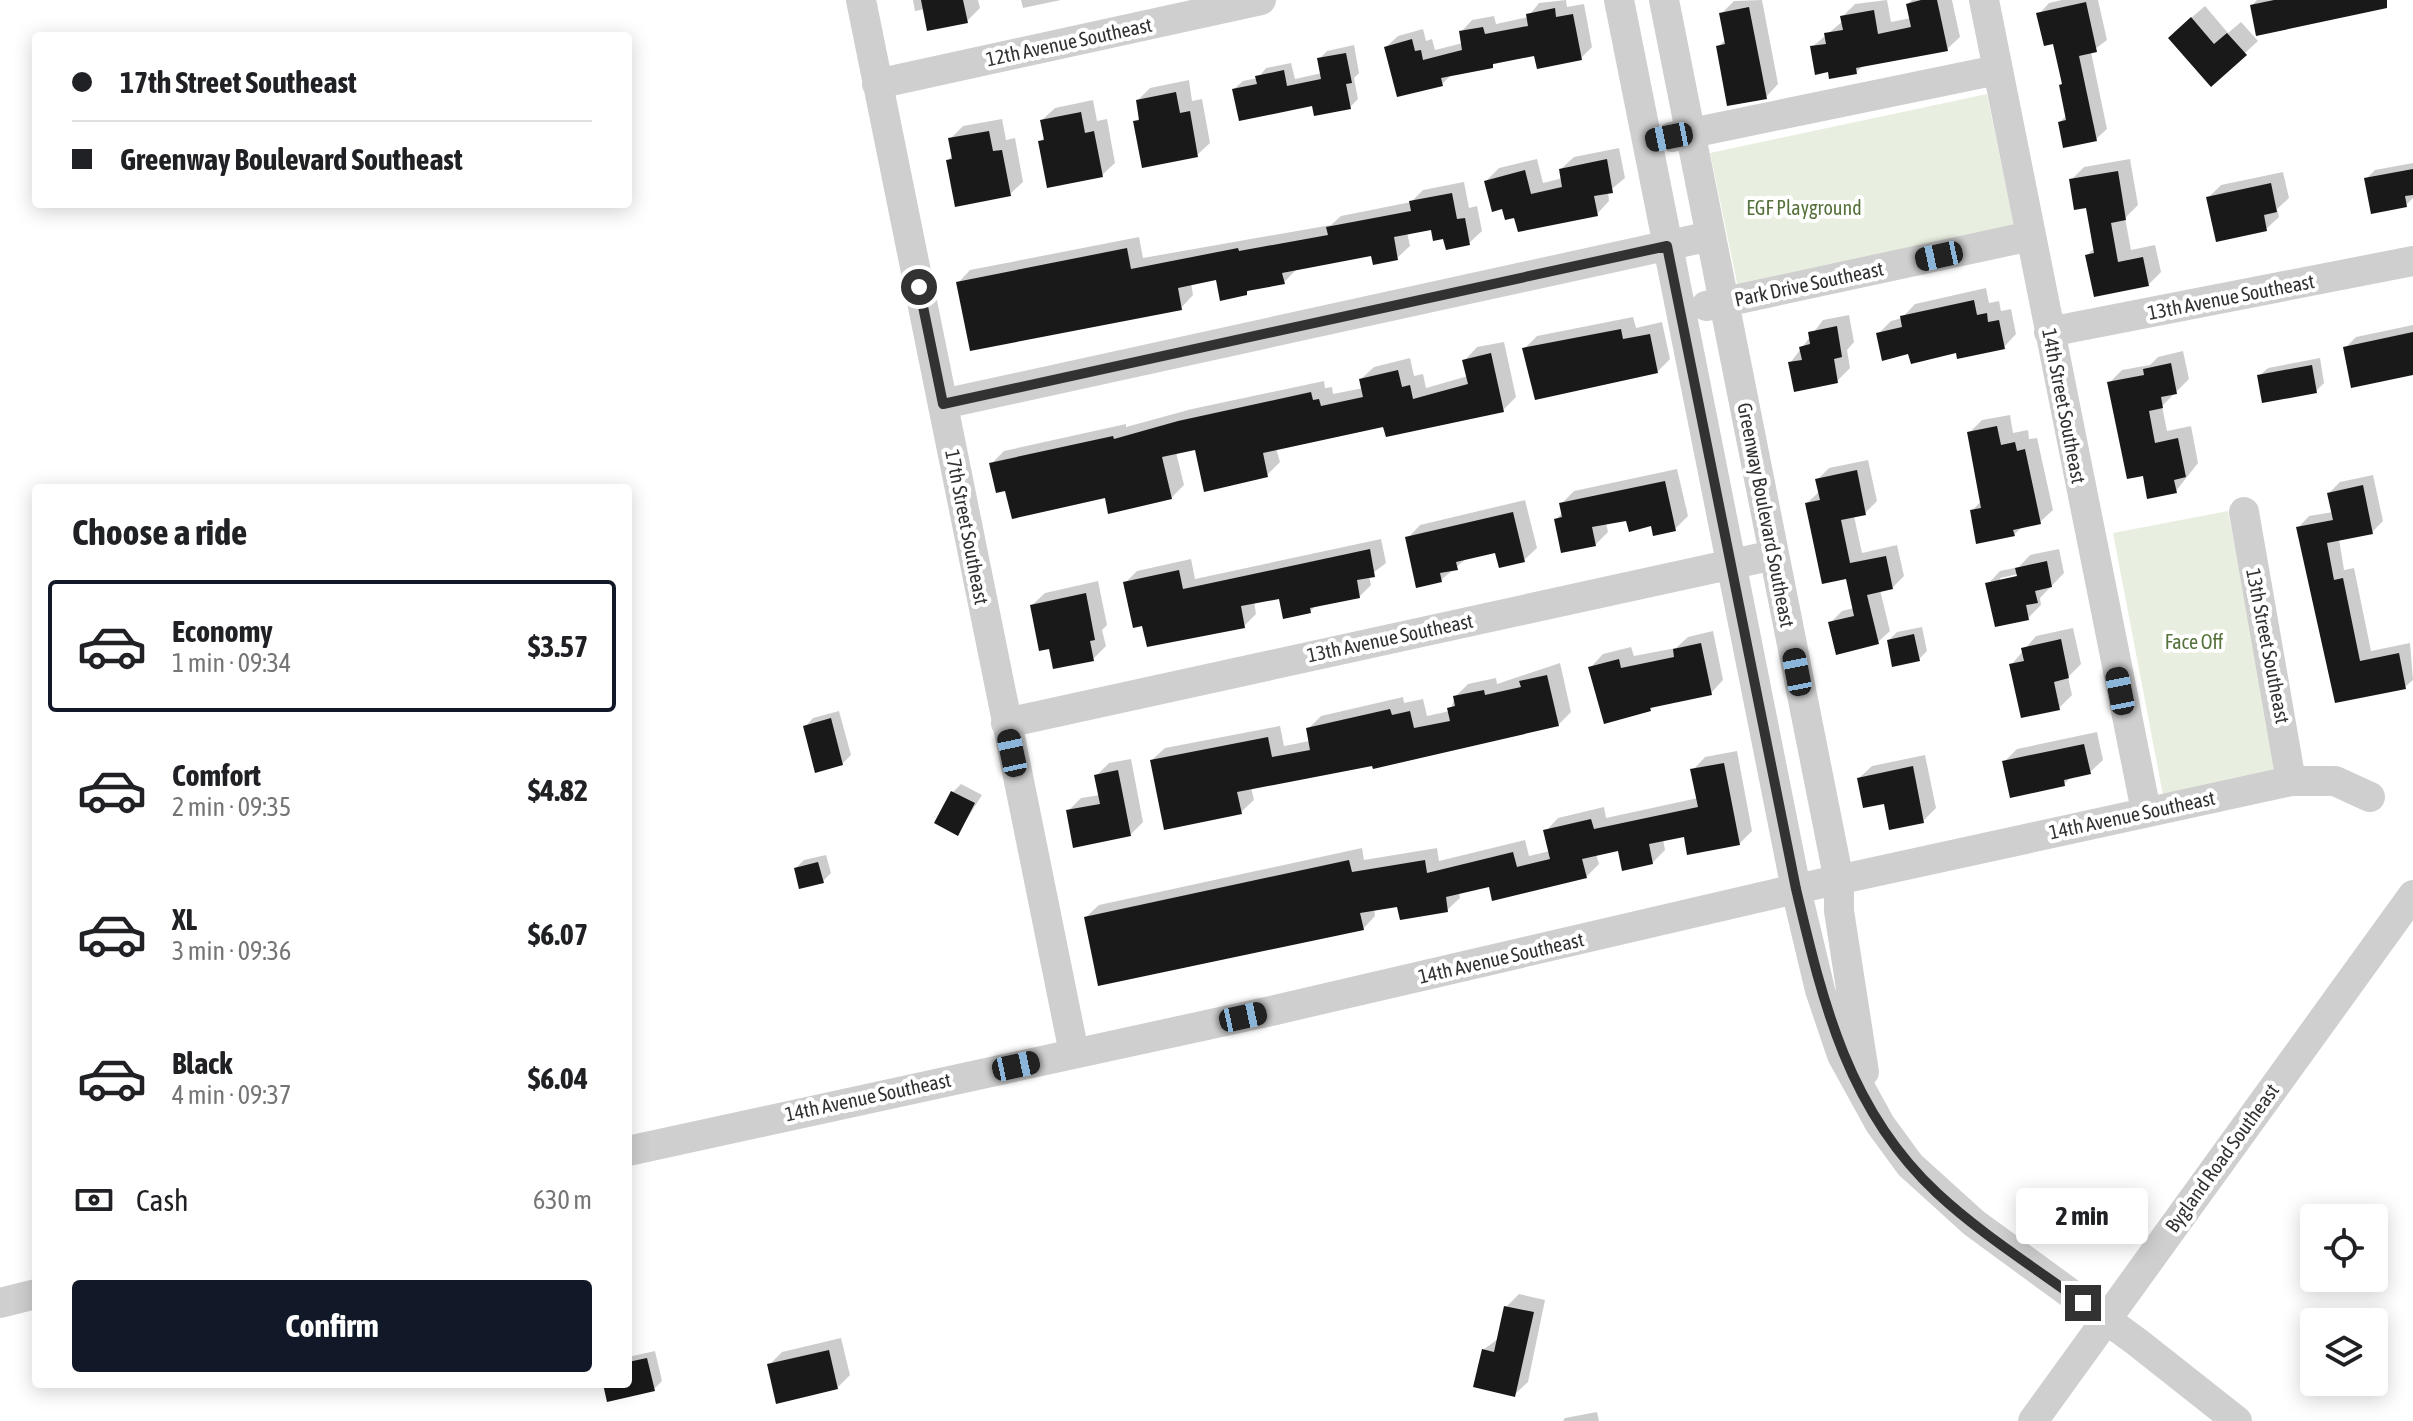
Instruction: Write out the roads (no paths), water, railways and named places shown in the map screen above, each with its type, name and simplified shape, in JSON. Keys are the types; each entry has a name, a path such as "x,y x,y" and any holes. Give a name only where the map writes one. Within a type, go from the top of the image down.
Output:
{"street":[{"name":"17th Street Southeast","path":"861,0 1074,1053"},
{"name":"12th Avenue Southeast","path":"877,84 1261,0"},
{"name":"Greenway Boulevard Southeast","path":"1619,0 1796,889 1820,990 1842,1055 1880,1124 1910,1165 1937,1193 2106,1319"},
{"name":"Greenway Boulevard Southeast","path":"1664,0 1839,881 1851,1001 1866,1083 1880,1124"},
{"name":"14th Street Southeast","path":"1984,0 2146,811"},
{"path":"1647,142 1997,70"},
{"path":"943,404 1711,236"},
{"name":"Park Drive Southeast","path":"1681,312 2031,236"},
{"name":"13th Avenue Southeast","path":"2049,332 2413,261"},
{"name":"13th Street Southeast","path":"2244,512 2291,781"},
{"name":"13th Avenue Southeast","path":"1006,723 1774,555"},
{"name":"14th Avenue Southeast","path":"632,1150 2291,781 2335,781 2370,797"},
{"name":"Bygland Road Southeast","path":"2033,1421 2413,895"},
{"path":"0,1303 32,1295"},
{"path":"2106,1319 2237,1421"}],"park label":[{"name":"EGF Playground","path":"1804,208"},
{"name":"Face Off","path":"2194,642"}]}
